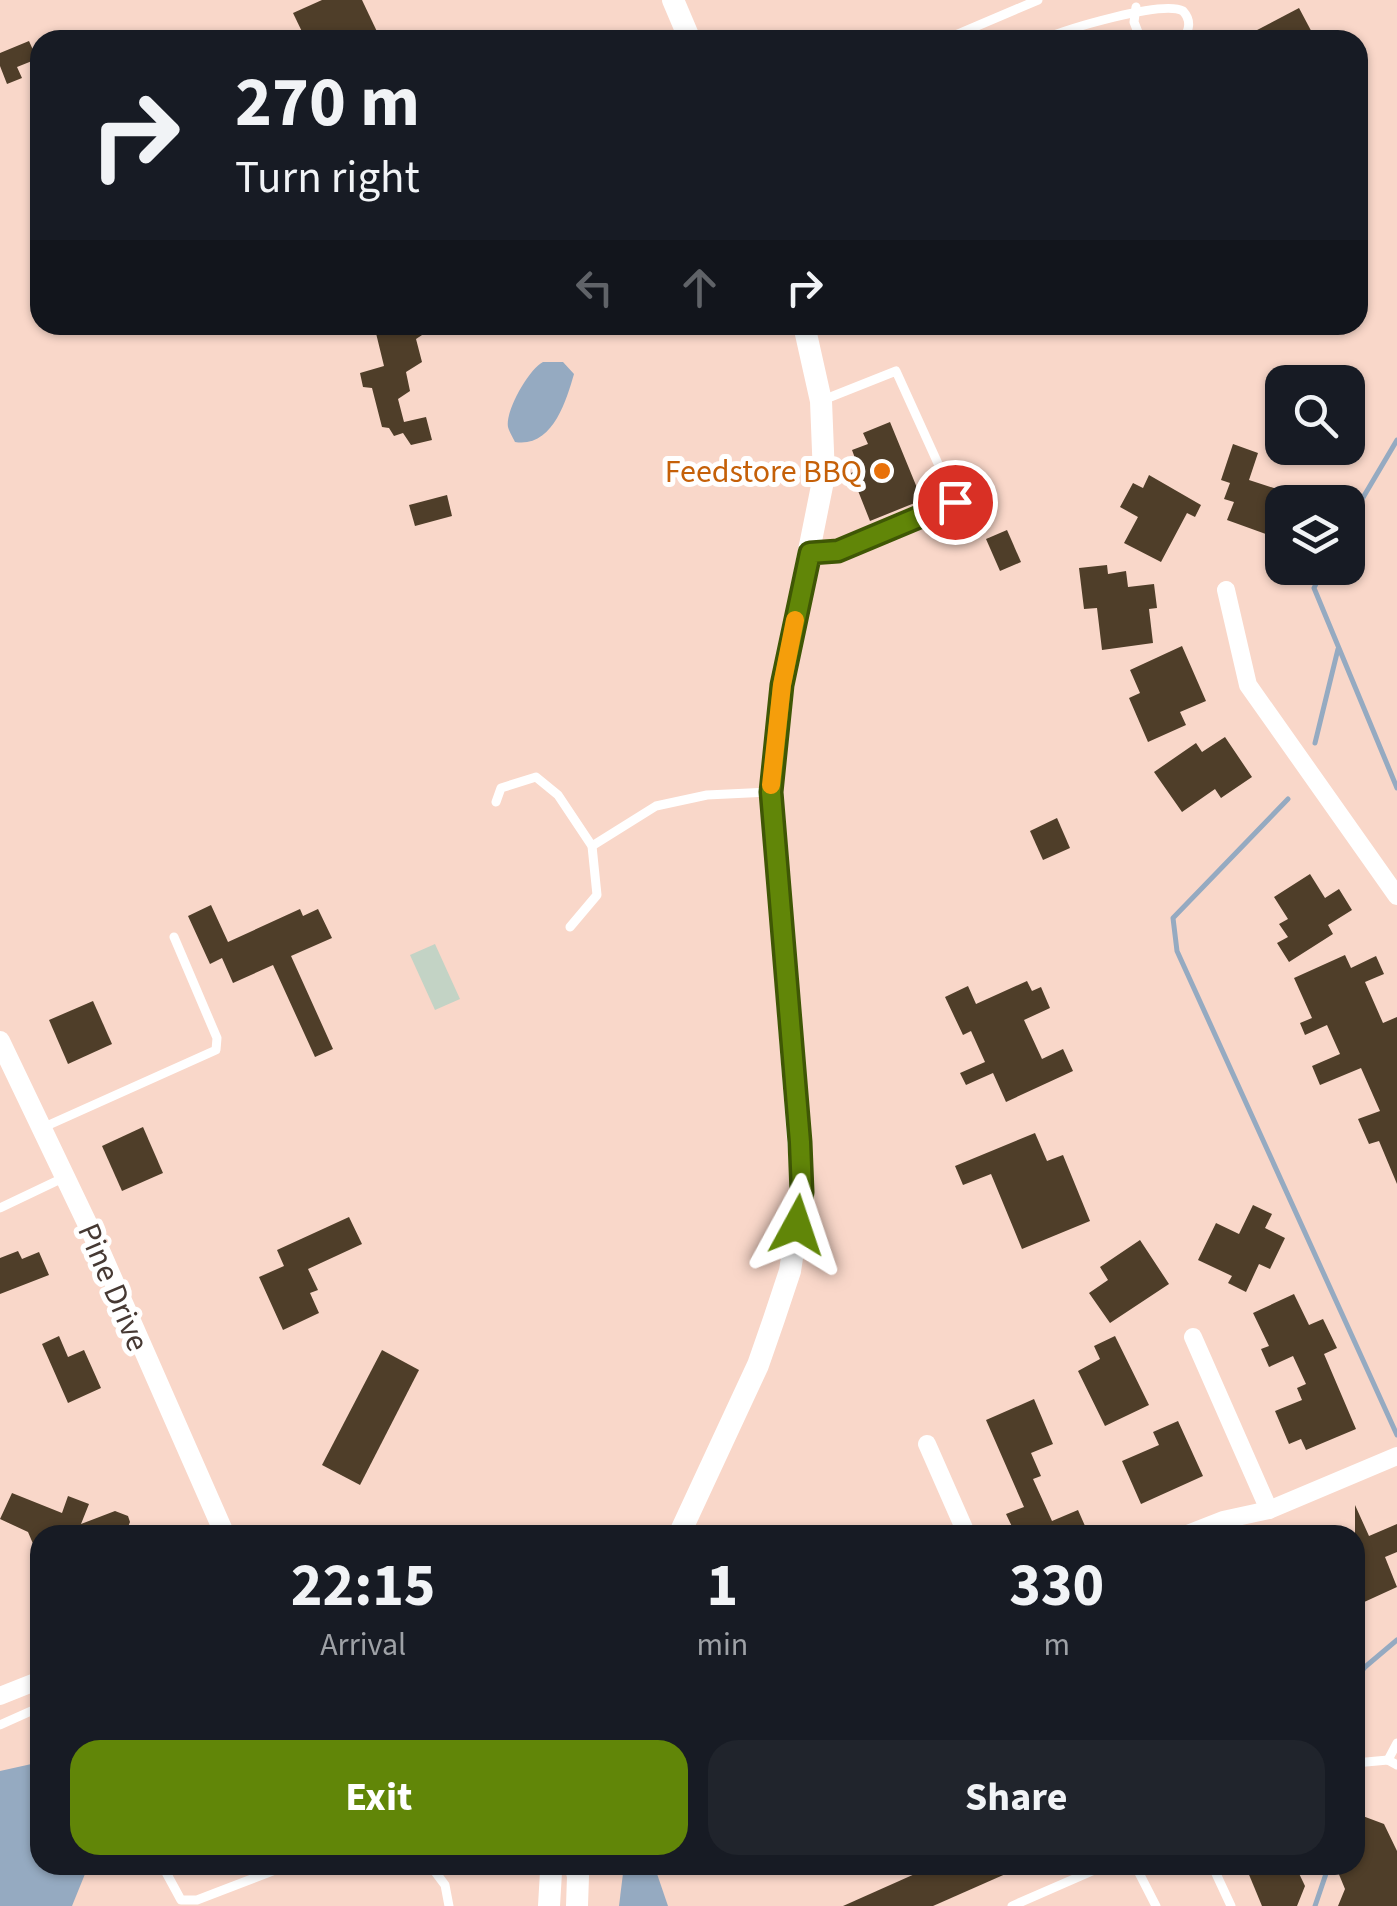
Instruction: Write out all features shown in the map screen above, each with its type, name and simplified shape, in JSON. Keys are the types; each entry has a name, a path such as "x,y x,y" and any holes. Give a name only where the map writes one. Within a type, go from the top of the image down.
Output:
{"main road":[{"path":"673,0 686,30"},
{"path":"684,1525 758,1365 790,1271 802,1192 771,792 782,685 824,476 821,401 806,335"},
{"path":"548,1906 553,1875"},
{"path":"577,1906 578,1875"}],"street":[{"path":"1226,590 1248,685 1397,896"},
{"name":"Pine Drive","path":"0,1041 221,1525"},
{"path":"1193,1337 1269,1510"},
{"path":"927,1444 963,1525"},
{"path":"1210,1525 1269,1510 1397,1456"},
{"path":"0,1696 30,1684"}],"lane":[{"path":"968,30 1038,0"},
{"path":"1064,30 1098,16 1160,3 1179,6 1190,24 1187,30"},
{"path":"1136,8 1137,30"},
{"path":"810,553 838,551 955,502 896,370 821,401"},
{"path":"496,802 501,788 536,777 558,795 592,846 598,895 570,928"},
{"path":"592,846 656,806 707,795 771,792"},
{"path":"42,1128 216,1050 217,1038 174,938"},
{"path":"0,1208 65,1177"},
{"path":"0,1724 30,1711"},
{"path":"1365,1764 1392,1762 1397,1743"},
{"path":"167,1875 181,1900 197,1900 262,1875"},
{"path":"438,1875 446,1886 450,1906"},
{"path":"1012,1906 1083,1875"},
{"path":"1140,1875 1156,1906"},
{"path":"1217,1875 1231,1906"}],"green space":[{"path":"435,944 460,999 435,1010 410,955"}],"water":[{"path":"543,362 563,362 574,374 567,397 548,431 528,442 515,442 508,427 510,411 525,381"},
{"path":"30,1764 30,1875 85,1875 72,1906 0,1906 0,1771"},
{"path":"623,1875 657,1875 668,1906 619,1906"}],"building":[{"path":"322,0 362,0 376,30 301,30 293,13"},
{"path":"1299,8 1311,30 1257,30"},
{"path":"29,41 30,62 17,67 22,78 7,84 0,53"},
{"path":"376,335 422,335 416,339 422,362 406,372 410,391 398,399 404,422 426,417 432,440 411,445 403,433 394,436 389,428 382,427 372,388 363,387 360,373 384,366"},
{"name":"Feedstore BBQ","path":"890,422 922,500 870,521 851,473 859,469 852,450 868,444 863,433"},
{"path":"1233,444 1258,453 1249,480 1265,485 1265,534 1227,520 1234,502 1224,499 1230,483 1221,480"},
{"path":"1149,475 1201,505 1195,517 1187,513 1161,562 1124,543 1138,517 1120,507 1133,483 1143,488"},
{"path":"447,495 452,516 415,526 409,505"},
{"path":"1007,530 1021,562 1000,571 986,539"},
{"path":"1107,565 1108,574 1126,571 1128,587 1154,584 1157,608 1149,609 1153,643 1102,650 1097,608 1084,609 1079,568"},
{"path":"1182,646 1206,701 1180,712 1186,725 1148,742 1129,698 1140,693 1130,670"},
{"path":"1225,737 1252,777 1221,798 1215,789 1182,812 1154,772 1196,743 1202,752"},
{"path":"1057,818 1070,848 1043,860 1030,831"},
{"path":"1310,874 1325,898 1339,889 1352,910 1328,925 1333,934 1289,962 1277,943 1288,937 1279,924 1288,919 1274,897"},
{"path":"211,905 228,942 300,909 303,916 318,909 332,938 291,956 333,1049 315,1057 273,965 233,983 222,958 210,964 188,916"},
{"path":"1345,955 1351,968 1376,956 1384,974 1365,982 1383,1023 1397,1017 1397,1184 1379,1141 1369,1144 1358,1119 1380,1111 1361,1068 1320,1085 1312,1066 1340,1054 1327,1025 1305,1035 1300,1023 1312,1018 1294,978"},
{"path":"1027,981 1032,991 1041,987 1050,1008 1024,1020 1042,1059 1063,1049 1073,1071 1006,1102 993,1073 966,1085 960,1073 985,1062 971,1031 963,1035 945,997 968,986 976,1004"},
{"path":"93,1001 112,1044 68,1064 49,1020"},
{"path":"143,1127 163,1173 122,1191 102,1146"},
{"path":"1035,1133 1047,1161 1063,1155 1090,1221 1022,1249 991,1174 963,1185 955,1166"},
{"path":"1253,1205 1272,1214 1265,1228 1285,1238 1270,1269 1259,1264 1246,1292 1228,1283 1232,1276 1198,1260 1216,1223 1239,1234"},
{"path":"349,1217 362,1244 308,1269 318,1290 310,1293 319,1313 283,1330 259,1277 284,1266 277,1250"},
{"path":"1140,1240 1169,1284 1110,1323 1089,1293 1108,1280 1100,1267"},
{"path":"18,1251 22,1259 39,1252 49,1275 0,1294 0,1258"},
{"path":"1294,1294 1309,1325 1323,1319 1337,1348 1324,1354 1356,1429 1306,1450 1301,1439 1289,1444 1275,1411 1302,1400 1297,1388 1306,1384 1293,1356 1269,1367 1261,1349 1269,1346 1253,1313"},
{"path":"59,1336 68,1357 84,1350 101,1388 68,1403 42,1344"},
{"path":"1115,1336 1149,1405 1105,1426 1078,1371 1100,1359 1094,1346"},
{"path":"382,1350 419,1370 360,1485 322,1465"},
{"path":"1034,1399 1053,1444 1031,1453 1041,1476 1033,1479 1052,1521 1078,1510 1085,1525 1011,1525 1006,1514 1024,1507 986,1420"},
{"path":"1178,1421 1203,1476 1141,1504 1122,1461 1159,1445 1153,1432"},
{"path":"12,1493 62,1513 68,1496 89,1504 81,1524 115,1511 128,1516 130,1522 129,1525 30,1525 30,1537 28,1532 0,1519"},
{"path":"1355,1505 1364,1525 1355,1525"},
{"path":"1397,1524 1397,1552 1385,1557 1397,1587 1365,1602 1365,1527 1369,1536"},
{"path":"1365,1817 1384,1824 1397,1851 1397,1906 1338,1906 1345,1889 1339,1875 1365,1875"},
{"path":"913,1875 1003,1875 933,1906 843,1906"},
{"path":"1249,1875 1300,1875 1305,1886 1297,1906 1262,1906"}],"waterway":[{"path":"1365,494 1397,440"},
{"path":"1316,585 1397,788"},
{"path":"1315,743 1338,649"},
{"path":"1288,799 1173,918 1177,951 1397,1435"},
{"path":"1365,1667 1397,1640"},
{"path":"1315,1906 1326,1875"}],"slow traffic":[{"path":"771,785 774,740 795,620"}],"place":[{"name":"Feedstore BBQ","path":"882,471"}],"route":[{"path":"797,1225 802,1192 800,1142 771,792 774,740 794,624 810,553 838,551 955,502"}]}
